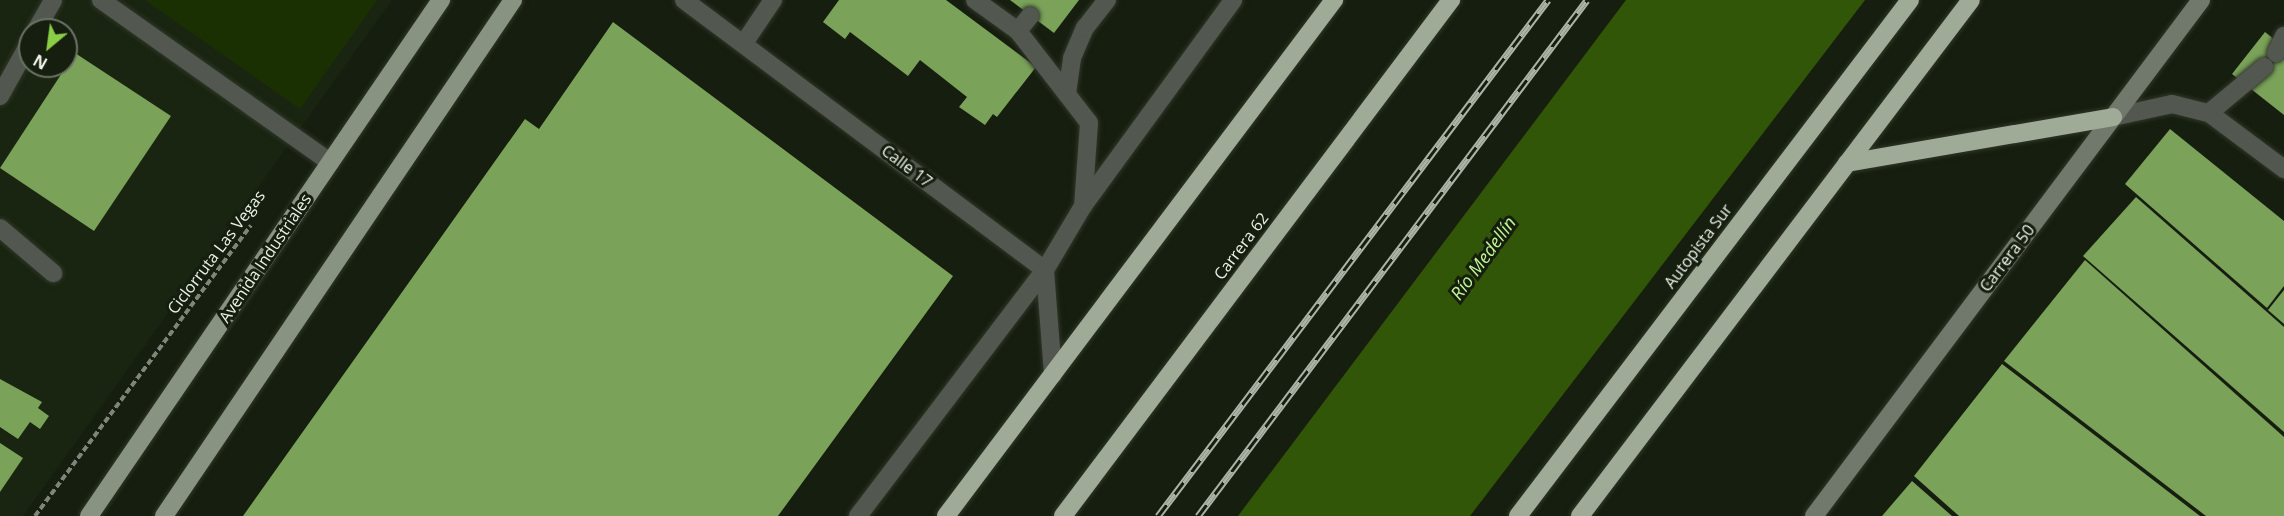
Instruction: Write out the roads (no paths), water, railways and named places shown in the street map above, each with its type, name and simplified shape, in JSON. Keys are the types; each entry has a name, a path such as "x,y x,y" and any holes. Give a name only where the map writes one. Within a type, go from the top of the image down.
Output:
{"highway":[{"path":"946,516 1334,0"},
{"name":"Carrera 62","path":"1063,516 1451,0"},
{"name":"Autopista Sur","path":"1518,516 1910,0"},
{"path":"1580,516 1971,0"},
{"path":"1847,163 2113,117"}],"main road":[{"name":"Avenida Industriales","path":"89,516 441,0"},
{"path":"164,516 513,0"}],"street":[{"path":"43,18 53,0"},
{"path":"101,0 330,162"},
{"name":"Calle 17","path":"684,0 1045,270"},
{"path":"744,43 773,0"},
{"path":"975,0 1018,31 1089,123 1083,206"},
{"path":"1067,94 1072,58 1085,27 1107,0"},
{"path":"858,516 1045,270 1083,206 1233,0"},
{"name":"Carrera 50","path":"1814,516 2201,0"},
{"path":"1018,31 1030,16"},
{"path":"2209,113 2270,60 2284,36"},
{"path":"0,96 18,64"},
{"path":"2113,117 2172,104 2209,113 2284,170"},
{"path":"0,228 53,273"},
{"path":"1045,270 1053,375"}],"water":[{"name":"Río Medellín","path":"1626,0 1865,0 1470,516 1238,516"}],"railway":[{"path":"1158,516 1548,0"},
{"path":"1198,516 1587,0"}]}
